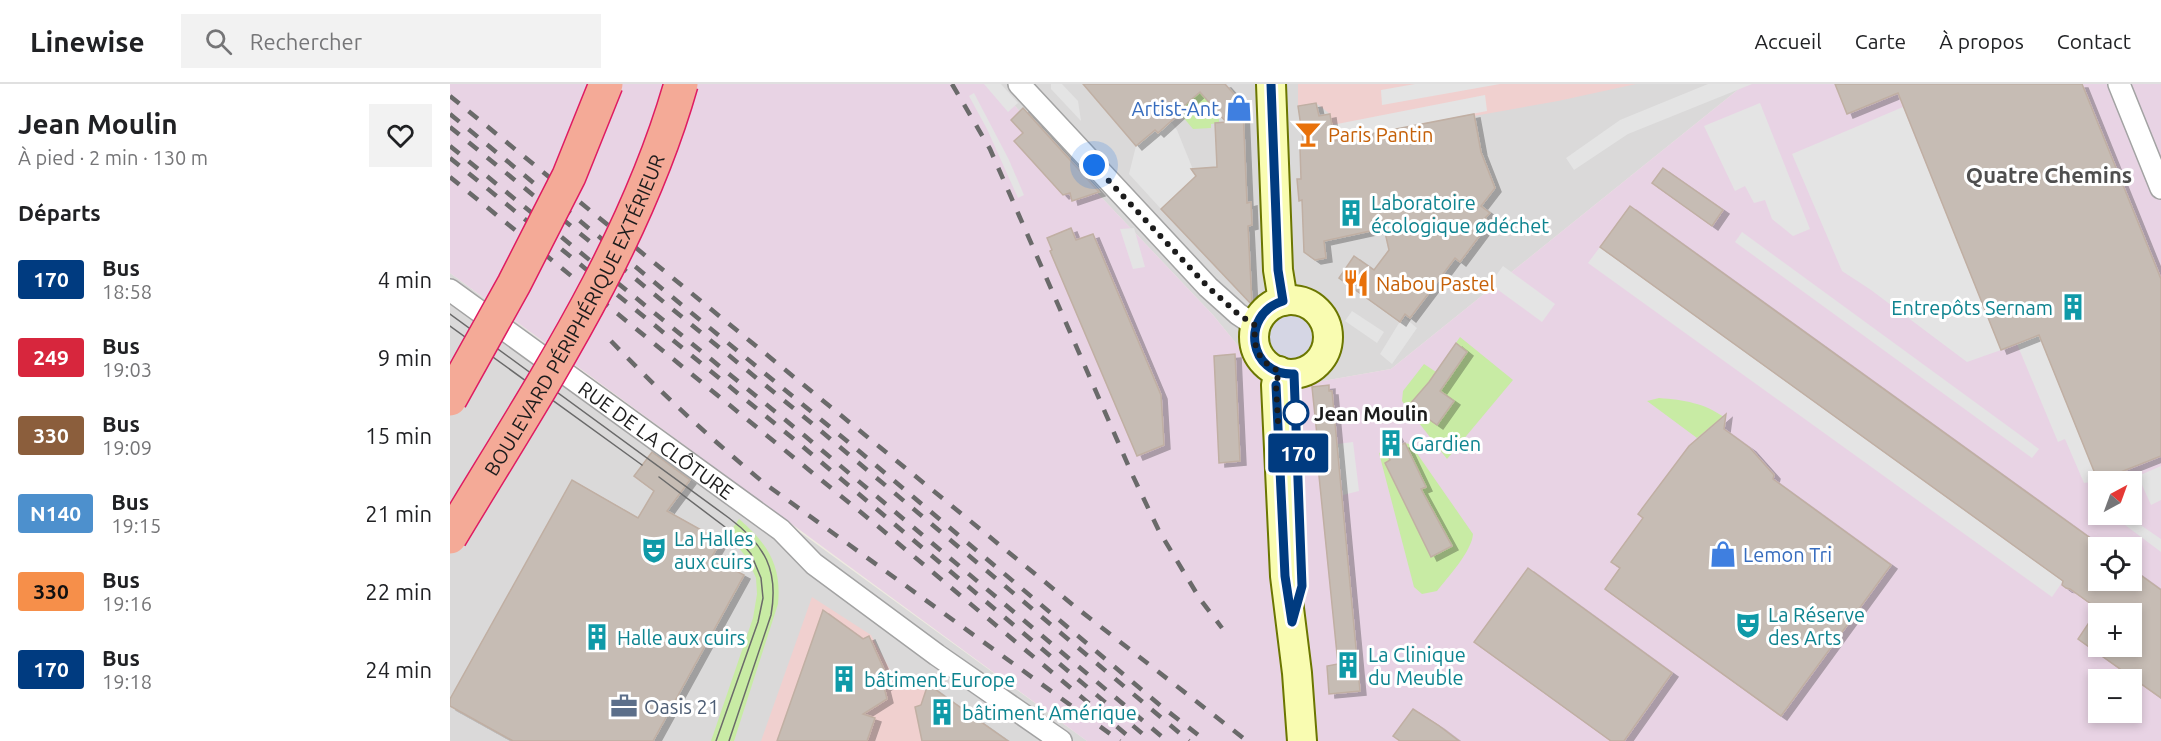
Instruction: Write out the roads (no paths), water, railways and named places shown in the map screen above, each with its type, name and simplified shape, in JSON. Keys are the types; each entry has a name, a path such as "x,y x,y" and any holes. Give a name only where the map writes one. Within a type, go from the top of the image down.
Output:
{"highway":[{"path":"450,399 514,284 569,176 606,84"},
{"name":"BOULEVARD PÉRIPHÉRIQUE EXTÉRIEUR","path":"450,537 573,334 621,241 671,118 681,84"}],"main road":[{"path":"1271,84 1278,270 1283,301"},
{"path":"1283,301 1300,302 1316,310 1326,324 1328,338 1324,352 1312,367 1294,374 1269,366 1259,354 1255,340 1256,326 1266,310 1283,301"},
{"path":"1279,371 1276,385 1285,576 1292,622 1302,741"}],"street":[{"path":"1019,84 1208,287 1238,314 1256,326"},
{"path":"2120,84 2161,188"},
{"name":"RUE DE LA CLÔTURE","path":"450,290 781,530 814,564 937,655 1061,741"}],"tram line":[{"path":"450,314 729,518 752,538 760,549 771,572 773,585 771,615 729,741"},
{"path":"450,326 642,465"},
{"path":"659,477 733,533 751,554 761,578 763,598 758,622 716,741"}],"railway":[{"path":"952,84 990,149 1159,531 1200,599 1222,628"},
{"path":"450,96 1078,609 1247,741"},
{"path":"450,114 1206,741"},
{"path":"450,127 809,421 1189,741"},
{"path":"450,146 805,436 1167,741"},
{"path":"450,158 795,440 1151,741"},
{"path":"450,177 874,523 1134,741"},
{"path":"611,341 685,414 764,483 1120,741"}],"place":[{"name":"Artist-Ant","path":"1239,108"},
{"name":"Paris Pantin","path":"1308,134"},
{"name":"Laboratoire écologique ødéchet","path":"1351,213"},
{"name":"Nabou Pastel","path":"1356,283"},
{"name":"Entrepôts Sernam","path":"2073,307"},
{"name":"Jean Moulin","path":"1296,413"},
{"name":"Gardien","path":"1391,443"},
{"name":"La Halles aux cuirs","path":"654,550"},
{"name":"Lemon Tri","path":"1723,554"},
{"name":"La Réserve des Arts","path":"1748,625"},
{"name":"Halle aux cuirs","path":"597,637"},
{"name":"La Clinique du Meuble","path":"1348,665"},
{"name":"bâtiment Europe","path":"844,679"},
{"name":"Oasis 21","path":"624,706"},
{"name":"bâtiment Amérique","path":"942,712"}],"district":[{"name":"Quatre Chemins","path":"2049,174"}]}
